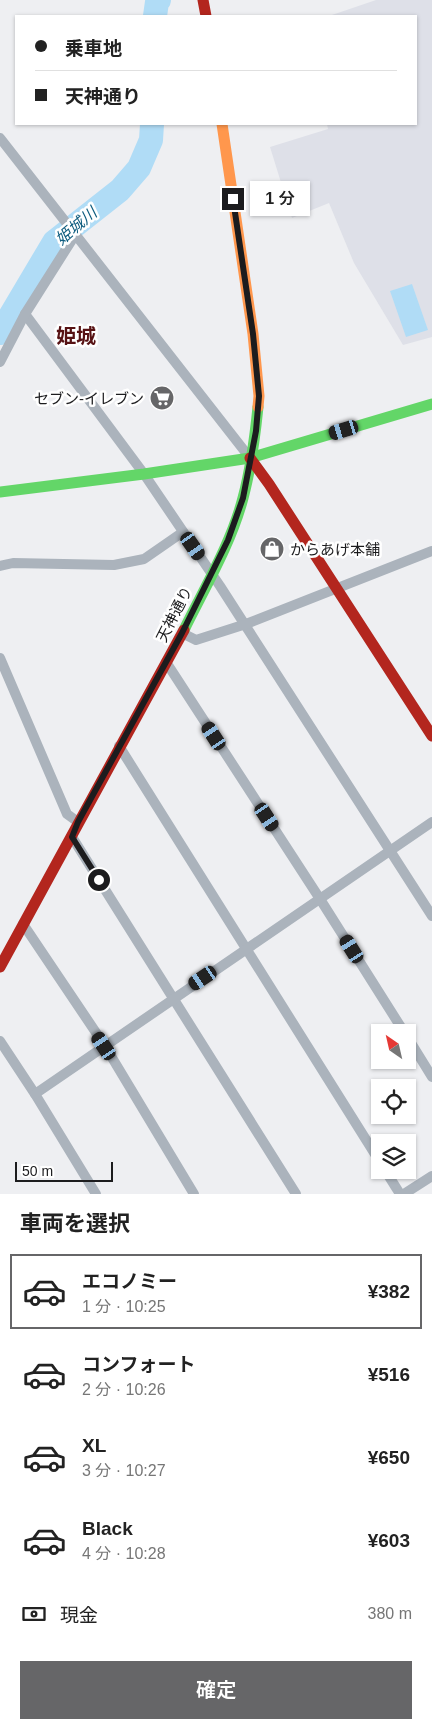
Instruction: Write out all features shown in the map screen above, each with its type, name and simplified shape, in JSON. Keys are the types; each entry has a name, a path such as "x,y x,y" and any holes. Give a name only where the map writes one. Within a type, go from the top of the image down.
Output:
{"street":[{"path":"204,0 206,15"},
{"name":"天神通り","path":"0,967 182,633 228,540 243,498 256,431 259,396 253,334 222,125"},
{"path":"0,138 270,484 432,736"},
{"path":"0,362 25,314 74,235"},
{"path":"25,314 144,474 212,573 432,916"},
{"path":"0,492 144,474 250,458 432,404"},
{"path":"0,566 13,563 114,566 144,559 183,532"},
{"path":"182,633 196,640 246,624 336,588 431,554"},
{"path":"0,658 67,814 78,822"},
{"path":"166,662 399,1024"},
{"path":"119,746 371,1148"},
{"path":"35,1094 432,822"},
{"path":"72,837 296,1194"},
{"path":"24,924 104,1046 194,1194"},
{"path":"0,1041 96,1194"},
{"path":"416,1051 432,1077"},
{"path":"391,1179 402,1194 432,1176"}],"shaded area":[{"path":"376,0 432,0 432,337 403,345 354,263 329,203 292,218 270,147 328,129 327,125 417,125 417,15 332,15"}],"water":[{"path":"412,284 428,330 406,337 390,291"}],"waterway":[{"name":"姫城川","path":"155,15 159,0"},
{"name":"姫城川","path":"0,333 54,242 120,190 139,168 151,140 152,125"}],"traffic: fast":[{"path":"0,492 144,474 250,458 432,404"},
{"path":"184,630 217,565 238,515 246,487 258,407"}],"traffic: slow":[{"path":"222,125 253,334 259,396 258,407"}],"traffic: jam":[{"path":"203,0 206,15"},
{"path":"250,458 269,484 432,736"},
{"path":"0,967 184,630"}],"place":[{"name":"セブン-イレブン","path":"162,398"},
{"name":"からあげ本舗","path":"272,549"}],"district":[{"name":"姫城","path":"76,336"}],"route":[{"path":"99,880 72,837 78,822 182,633 212,573 228,540 246,485 256,431 259,396 253,334 233,199"}]}
